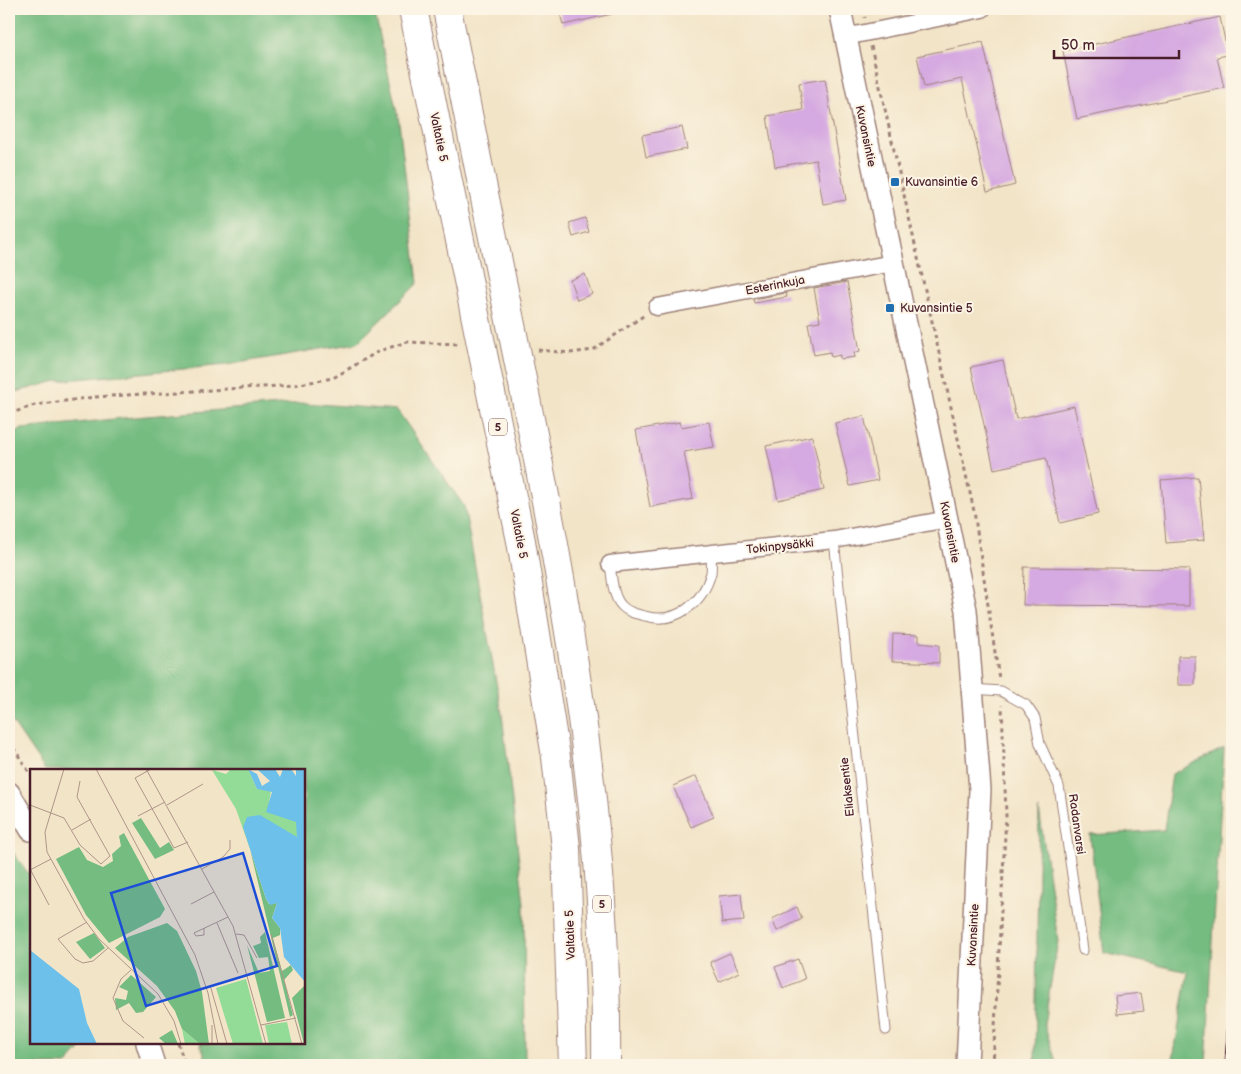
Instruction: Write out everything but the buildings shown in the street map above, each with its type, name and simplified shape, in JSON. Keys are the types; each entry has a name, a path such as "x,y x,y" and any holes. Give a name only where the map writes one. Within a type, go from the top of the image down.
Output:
{"highway":[{"name":"Valtatie 5","path":"413,9 521,541 539,644 556,757 566,848 574,1038 572,1065"},
{"name":"5","path":"447,9 543,480 567,612 588,752 597,838 604,946 607,1062"}],"street":[{"name":"Kuvansintie","path":"840,9 966,610 980,790 967,1065"},
{"path":"845,37 982,9"},
{"name":"Esterinkuja","path":"657,307 893,262"},
{"name":"Tokinpysäkki","path":"610,564 834,540 948,519"},
{"path":"9,793 30,828"},
{"path":"147,1044 154,1065"}],"lane":[{"name":"Eliaksentie","path":"834,540 886,1030"},
{"path":"610,564 613,586 620,604 632,613 652,618 673,617 688,610 702,594 711,572 711,553"},
{"name":"Radanvarsi","path":"972,689 1001,692 1026,705 1035,718 1040,744 1059,786 1084,950"}],"path":[{"path":"530,349 570,353 593,350 657,307"},
{"path":"9,414 35,405 94,397 294,385 333,378 379,351 407,342 468,345"},
{"path":"9,742 30,774"},
{"path":"178,1044 185,1065"}],"green space":[{"path":"9,9 374,9 399,122 418,283 357,343 226,365 57,381 9,394"},
{"path":"305,403 397,410 464,506 502,714 524,904 525,1065 208,1065 200,1044 305,1044 305,769 44,769 9,717 9,435 22,429 123,418"},
{"path":"1224,748 1206,1065 1172,1065 1188,972 1104,953 1090,835 1164,830 1172,774"},
{"path":"1039,809 1058,941 1044,1024 1057,1065 1035,1065"},
{"path":"9,847 30,876 30,1044 85,1044 66,1065 9,1065"}],"railway":[{"path":"1227,1065 1232,993"}],"place":[{"name":"Kuvansintie 6","path":"895,182"},
{"name":"Kuvansintie 5","path":"890,308"}]}
